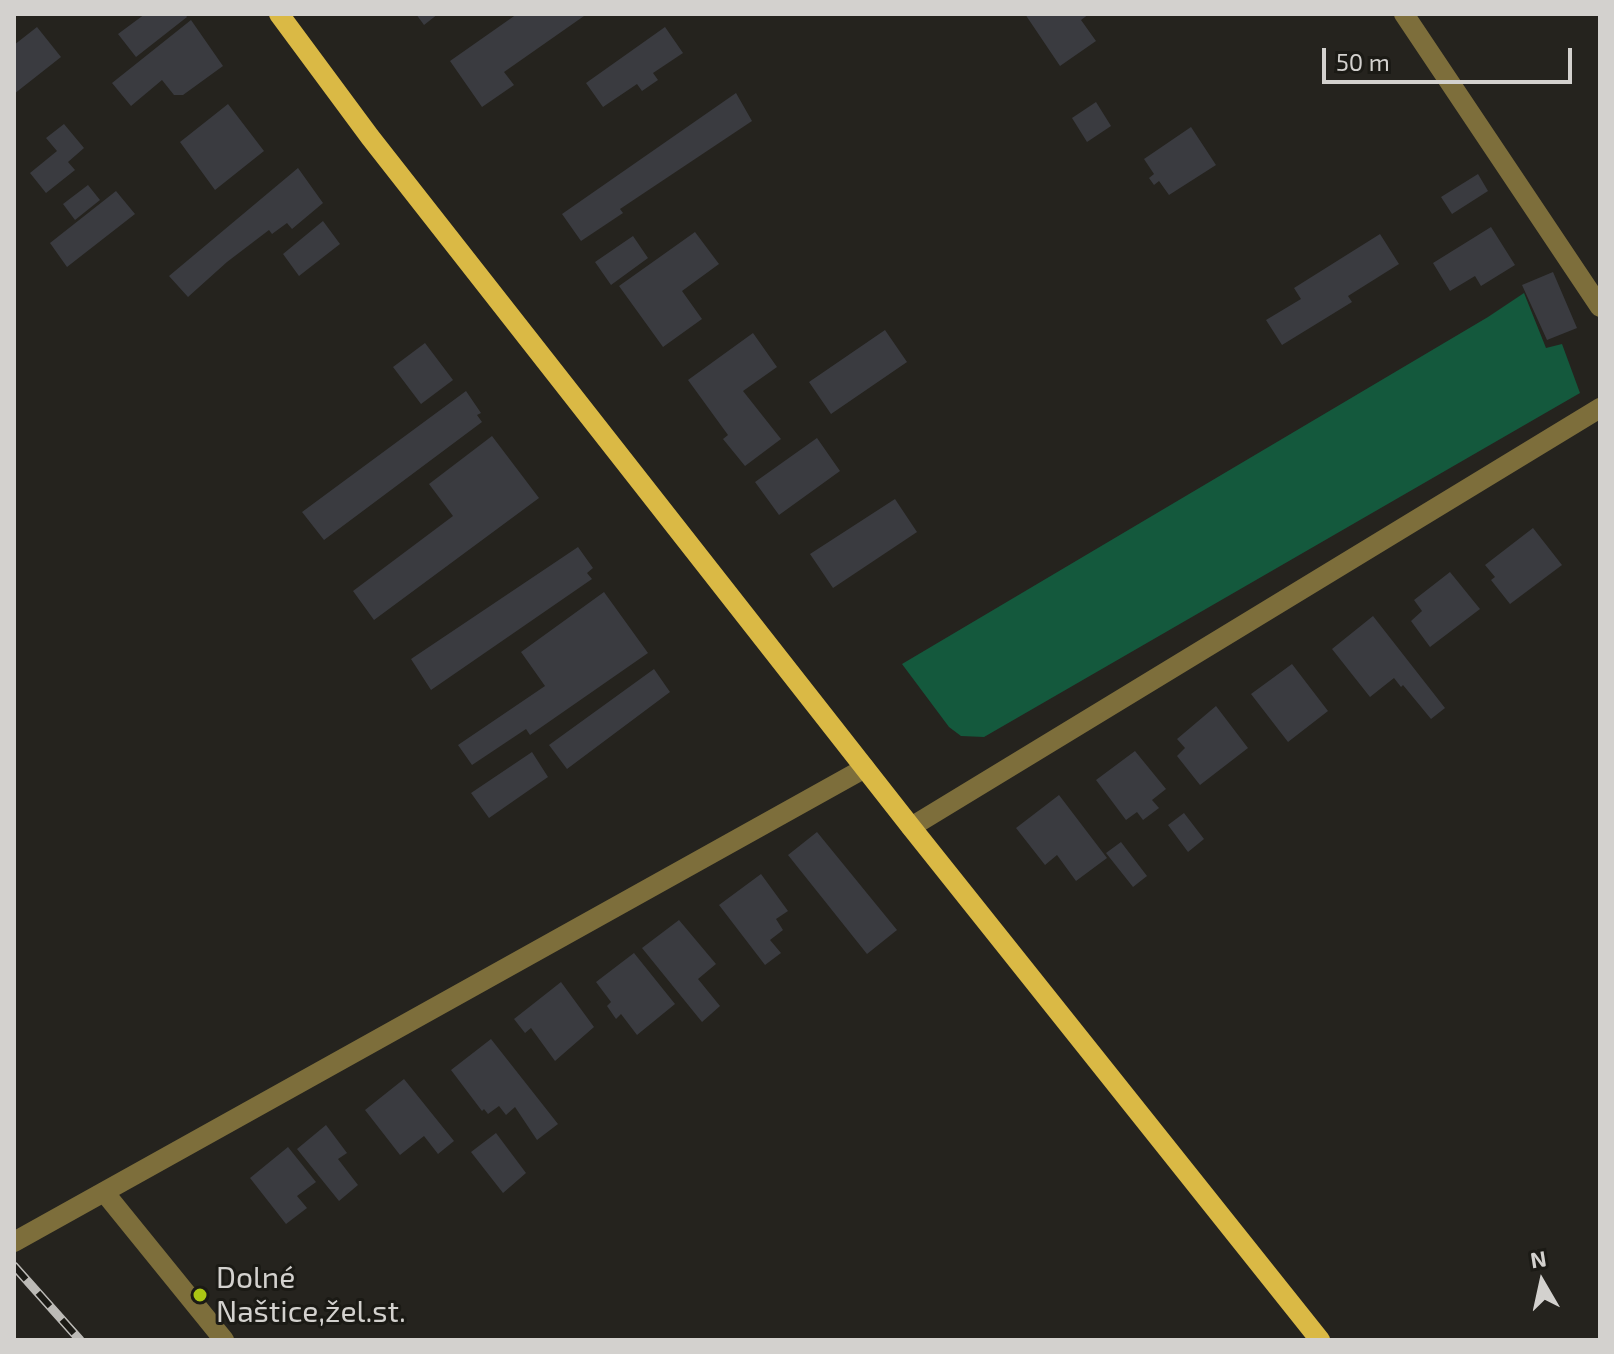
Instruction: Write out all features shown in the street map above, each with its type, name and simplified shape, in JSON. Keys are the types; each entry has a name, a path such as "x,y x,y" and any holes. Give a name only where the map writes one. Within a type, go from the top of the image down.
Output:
{"main road":[{"path":"279,14 380,149 911,827 1320,1340"}],"street":[{"path":"1404,14 1600,307"},
{"path":"911,827 1600,408"},
{"path":"14,1242 865,768"},
{"path":"104,1192 224,1340"}],"green space":[{"path":"1524,293 1546,348 1562,344 1580,393 984,737 961,736 949,727 902,664 1488,317"}],"building":[{"path":"145,14 185,14 187,17 136,57 118,34"},
{"path":"416,14 438,14 424,25"},
{"path":"517,14 584,16 504,72 514,85 482,107 450,61"},
{"path":"1025,14 1089,14 1081,20 1096,41 1060,66"},
{"path":"191,20 223,66 183,95 174,95 162,80 131,106 112,83"},
{"path":"37,27 61,57 14,94 14,45"},
{"path":"665,27 683,53 653,73 658,80 642,91 637,84 603,107 586,83"},
{"path":"736,93 752,121 620,209 623,213 581,241 562,214"},
{"path":"1096,102 1111,126 1087,142 1072,118"},
{"path":"228,104 264,151 215,190 180,142"},
{"path":"64,124 84,148 68,162 75,170 46,193 30,173 57,151 46,138"},
{"path":"1191,127 1216,165 1169,195 1159,181 1154,185 1149,178 1154,174 1144,159"},
{"path":"298,168 323,203 292,229 287,223 272,234 269,230 188,297 169,276"},
{"path":"1478,174 1488,191 1452,214 1441,197"},
{"path":"88,185 100,200 75,220 63,204"},
{"path":"116,191 135,214 67,267 50,243"},
{"path":"323,221 340,244 299,276 283,254"},
{"path":"1491,227 1515,265 1481,286 1475,276 1450,291 1433,263"},
{"path":"695,232 719,264 682,291 702,319 663,347 619,286"},
{"path":"1380,234 1399,264 1348,296 1352,302 1282,345 1266,320 1301,299 1294,288"},
{"path":"633,236 648,258 611,285 595,262"},
{"path":"1553,272 1577,328 1547,340 1522,285"},
{"path":"885,330 907,362 831,414 809,382"},
{"path":"753,333 777,367 743,391 781,439 745,466 723,439 728,435 688,380"},
{"path":"425,343 453,380 421,404 393,367"},
{"path":"466,391 481,413 477,415 482,422 324,540 302,512"},
{"path":"492,436 539,498 374,620 353,591 453,516 429,484"},
{"path":"817,438 840,471 779,515 755,482"},
{"path":"895,499 917,532 833,588 810,554"},
{"path":"1533,528 1562,565 1510,604 1491,580 1495,577 1485,565"},
{"path":"578,547 593,568 587,573 592,579 431,690 411,659"},
{"path":"1450,572 1480,609 1430,647 1411,621 1422,611 1414,600"},
{"path":"604,592 648,653 530,735 526,729 472,765 458,745 545,686 521,652"},
{"path":"1373,616 1445,708 1431,719 1394,678 1370,697 1332,649"},
{"path":"1292,664 1328,711 1288,742 1251,694"},
{"path":"654,669 670,692 567,769 549,745"},
{"path":"1216,706 1248,748 1200,785 1177,756 1185,748 1177,739"},
{"path":"1135,751 1166,789 1152,800 1159,808 1143,820 1137,812 1126,820 1096,780"},
{"path":"532,752 548,777 489,818 471,793"},
{"path":"1059,795 1107,858 1076,881 1057,855 1045,865 1016,828"},
{"path":"1184,813 1204,839 1188,852 1168,825"},
{"path":"817,832 897,930 867,954 788,855"},
{"path":"1121,842 1147,876 1133,887 1106,853"},
{"path":"761,874 788,911 776,919 783,930 770,940 781,953 765,965 719,905"},
{"path":"679,920 716,964 698,979 720,1006 702,1022 642,948"},
{"path":"634,953 675,1004 637,1035 621,1014 616,1019 607,1006 611,1002 596,982"},
{"path":"561,982 594,1027 555,1061 531,1028 525,1033 514,1019"},
{"path":"491,1039 558,1124 537,1140 515,1107 506,1115 499,1106 488,1114 484,1109 482,1111 451,1070"},
{"path":"404,1079 454,1141 438,1154 424,1136 400,1155 365,1110"},
{"path":"326,1125 347,1153 338,1159 358,1185 339,1201 297,1149"},
{"path":"496,1133 526,1173 503,1193 471,1152"},
{"path":"288,1147 316,1182 297,1196 307,1208 286,1224 250,1178"}],"railway":[{"path":"14,1266 80,1340"}],"place":[{"name":"Dolné Naštice,žel.st.","path":"200,1295"}]}
